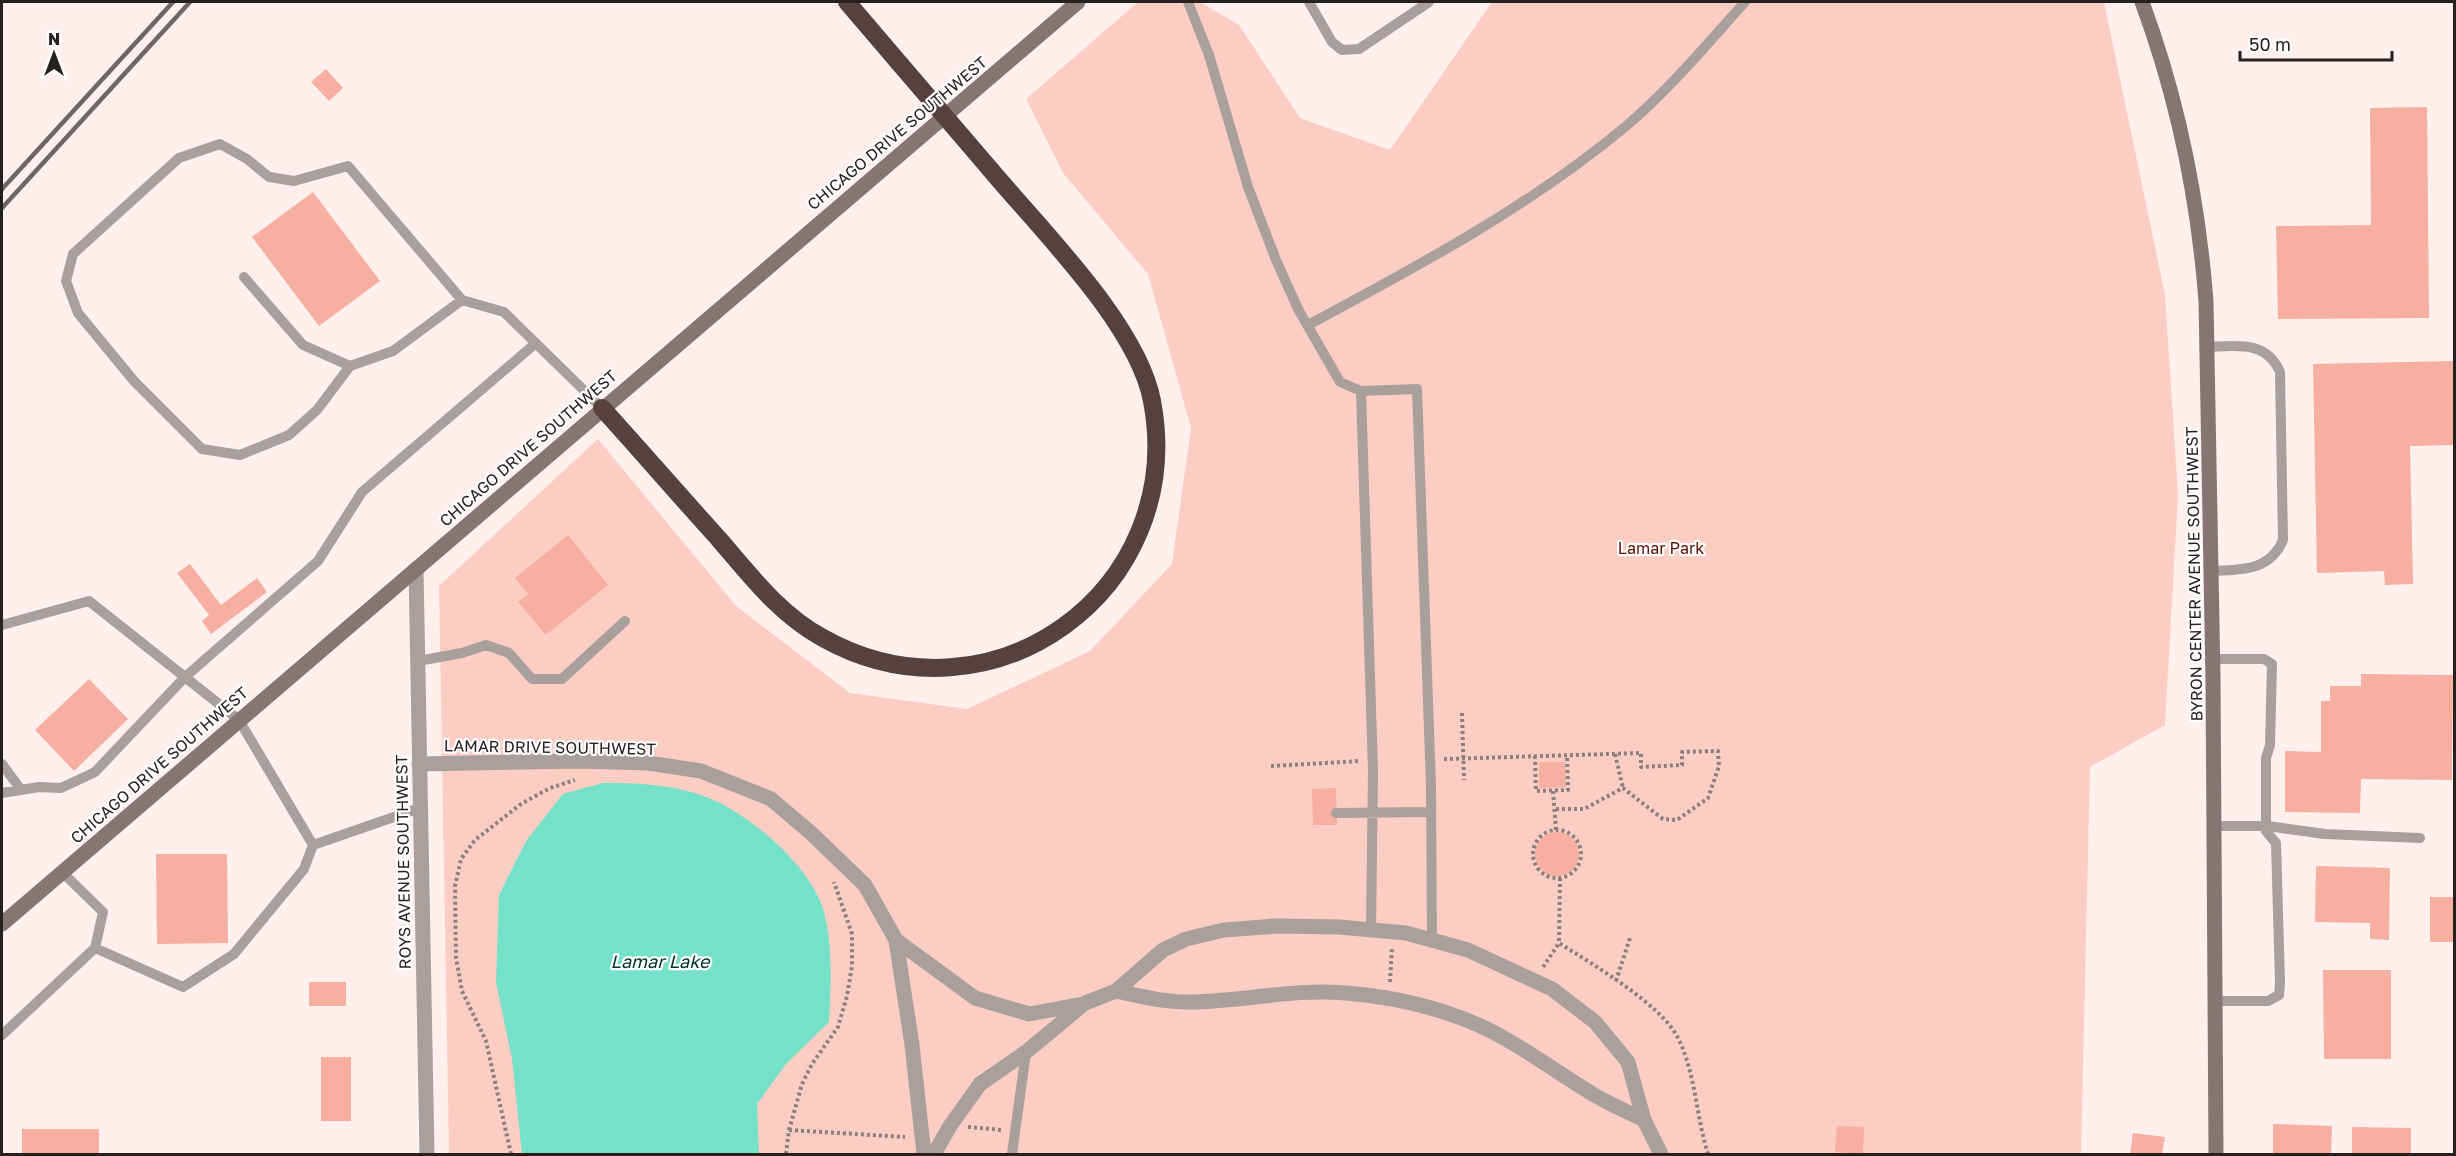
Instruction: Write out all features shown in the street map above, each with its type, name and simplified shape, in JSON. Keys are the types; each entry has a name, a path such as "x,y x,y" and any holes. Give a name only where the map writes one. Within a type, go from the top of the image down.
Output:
{"highway":[{"path":"602,408 784,613 824,639 887,664 950,668 1005,659 1058,632 1100,596 1133,548 1150,503 1156,452 1152,400 1132,344 1093,291 847,2"}],"main road":[{"name":"CHICAGO DRIVE SOUTHWEST","path":"2,924 1078,2"},
{"name":"BYRON CENTER AVENUE SOUTHWEST","path":"2142,2 2162,57 2190,169 2202,246 2208,347 2212,571 2216,1155"}],"street":[{"name":"ROYS AVENUE SOUTHWEST","path":"416,568 427,1155"},
{"name":"LAMAR DRIVE SOUTHWEST","path":"419,764 578,761 648,763 701,771 771,799 812,833 865,885 896,940 912,1045 924,1155"},
{"path":"896,940 975,998 1029,1014 1085,1003 1116,991 1163,950 1186,939 1224,930 1277,926 1371,930 1432,940 1468,950 1552,989 1594,1022 1628,1062 1644,1120 1661,1155"},
{"path":"1116,991 1154,999 1188,1002 1297,992 1346,993 1389,998 1440,1010 1486,1029 1524,1050 1594,1095 1644,1120"},
{"path":"934,1155 950,1125 980,1084 1026,1052 1085,1003"}],"lane":[{"path":"1188,2 1206,46 1262,227 1308,325 1340,382 1361,391 1417,389 1430,759 1432,940"},
{"path":"1309,2 1332,42 1342,50 1359,49 1429,2"},
{"path":"1308,325 1487,224 1532,197 1585,160 1628,125 1745,2"},
{"path":"462,300 393,351 350,366 317,410 289,435 240,456 202,449 134,381 78,313 66,281 73,254 179,158 220,144 247,159 269,177 294,181 348,166 462,300 504,312 602,408"},
{"path":"244,277 303,345 350,366"},
{"path":"2,793 61,788 95,772 185,677 318,561 363,492 536,343"},
{"path":"2208,347 2254,347 2271,356 2280,372 2283,540 2269,560 2254,568 2212,571"},
{"path":"1361,391 1372,760 1371,930"},
{"path":"2,626 89,601 239,720 313,845"},
{"path":"418,661 462,653 486,645 509,653 532,679 562,679 625,621"},
{"path":"2213,659 2264,659 2272,664 2270,746 2266,758 2266,831 2276,843 2279,995 2268,1001 2216,1001"},
{"path":"2,764 21,790"},
{"path":"313,845 420,808"},
{"path":"1336,813 1430,812"},
{"path":"2214,826 2267,826 2325,834 2420,838"},
{"path":"95,948 183,987 234,954 304,869 313,845"},
{"path":"2,1035 95,948 103,912 62,872"},
{"path":"1012,1155 1026,1052"}],"path":[{"path":"1462,713 1464,780"},
{"path":"1430,759 1641,753 1641,767 1682,765 1682,752 1718,751 1719,766 1708,798 1677,820 1663,819 1623,788 1615,754"},
{"path":"1535,756 1536,791 1553,791 1568,790 1567,755"},
{"path":"1271,766 1372,760"},
{"path":"511,1155 486,1041 462,991 456,958 455,885 461,859 475,840 520,804 550,788 580,778"},
{"path":"1554,808 1584,809 1623,788"},
{"path":"1553,791 1556,830"},
{"path":"1556,830 1572,835 1581,848 1579,865 1574,871 1560,878 1544,875 1538,870 1532,856 1536,841 1542,835 1556,830"},
{"path":"786,1155 789,1130 802,1084 812,1064 838,1027 852,966 852,934 837,885 829,876"},
{"path":"1534,980 1559,943 1560,878"},
{"path":"1389,998 1393,932"},
{"path":"1616,981 1630,938"},
{"path":"1559,943 1616,981 1663,1017 1678,1038 1693,1086 1708,1155"}],"green space":[{"name":"Lamar Park","path":"1138,2 1200,2 1239,25 1300,118 1390,150 1492,2 2104,2 2165,295 2178,495 2165,725 2090,767 2081,1154 449,1154 439,586 598,439 736,606 850,693 967,709 1090,651 1172,564 1191,428 1148,274 1063,173 1026,99"}],"water":[{"name":"Lamar Lake","path":"603,783 662,786 698,794 716,801 755,825 773,841 791,858 817,894 824,912 829,939 831,980 829,1022 786,1064 757,1104 759,1154 522,1154 512,1059 496,982 499,895 526,841 563,794"}],"building":[{"path":"326,69 343,88 329,101 311,82"},
{"path":"2427,107 2429,318 2278,319 2276,226 2371,225 2370,108"},
{"path":"313,192 380,281 319,326 252,237"},
{"path":"2454,361 2454,445 2410,446 2413,584 2385,585 2384,571 2317,573 2313,364"},
{"path":"568,535 608,585 546,635 518,602 528,594 515,578"},
{"path":"190,564 221,605 257,578 267,592 211,634 202,621 209,615 177,573"},
{"path":"2361,674 2453,675 2452,780 2361,779 2360,813 2285,812 2285,751 2321,752 2321,701 2330,701 2330,686 2361,686"},
{"path":"89,679 128,719 74,771 35,730"},
{"path":"1539,762 1565,762 1566,787 1539,788"},
{"path":"1336,788 1337,825 1313,825 1312,789"},
{"path":"1557,832 1573,838 1579,854 1573,870 1557,876 1541,870 1535,854 1541,838"},
{"path":"156,854 227,854 228,943 157,944"},
{"path":"2316,866 2390,868 2389,940 2370,939 2370,923 2315,922"},
{"path":"2430,897 2454,897 2454,942 2430,942"},
{"path":"2323,970 2391,970 2391,1059 2324,1059"},
{"path":"309,982 346,982 346,1006 309,1006"},
{"path":"321,1057 351,1057 351,1121 321,1121"},
{"path":"2273,1124 2332,1126 2331,1154 2273,1154"},
{"path":"1837,1126 1864,1127 1863,1154 1835,1152"},
{"path":"2352,1127 2411,1128 2411,1154 2352,1154"},
{"path":"22,1129 99,1129 99,1154 22,1154"},
{"path":"2133,1133 2165,1137 2162,1154 2130,1154"}],"railway":[{"path":"2,189 173,2"},
{"path":"2,208 190,2"}]}
